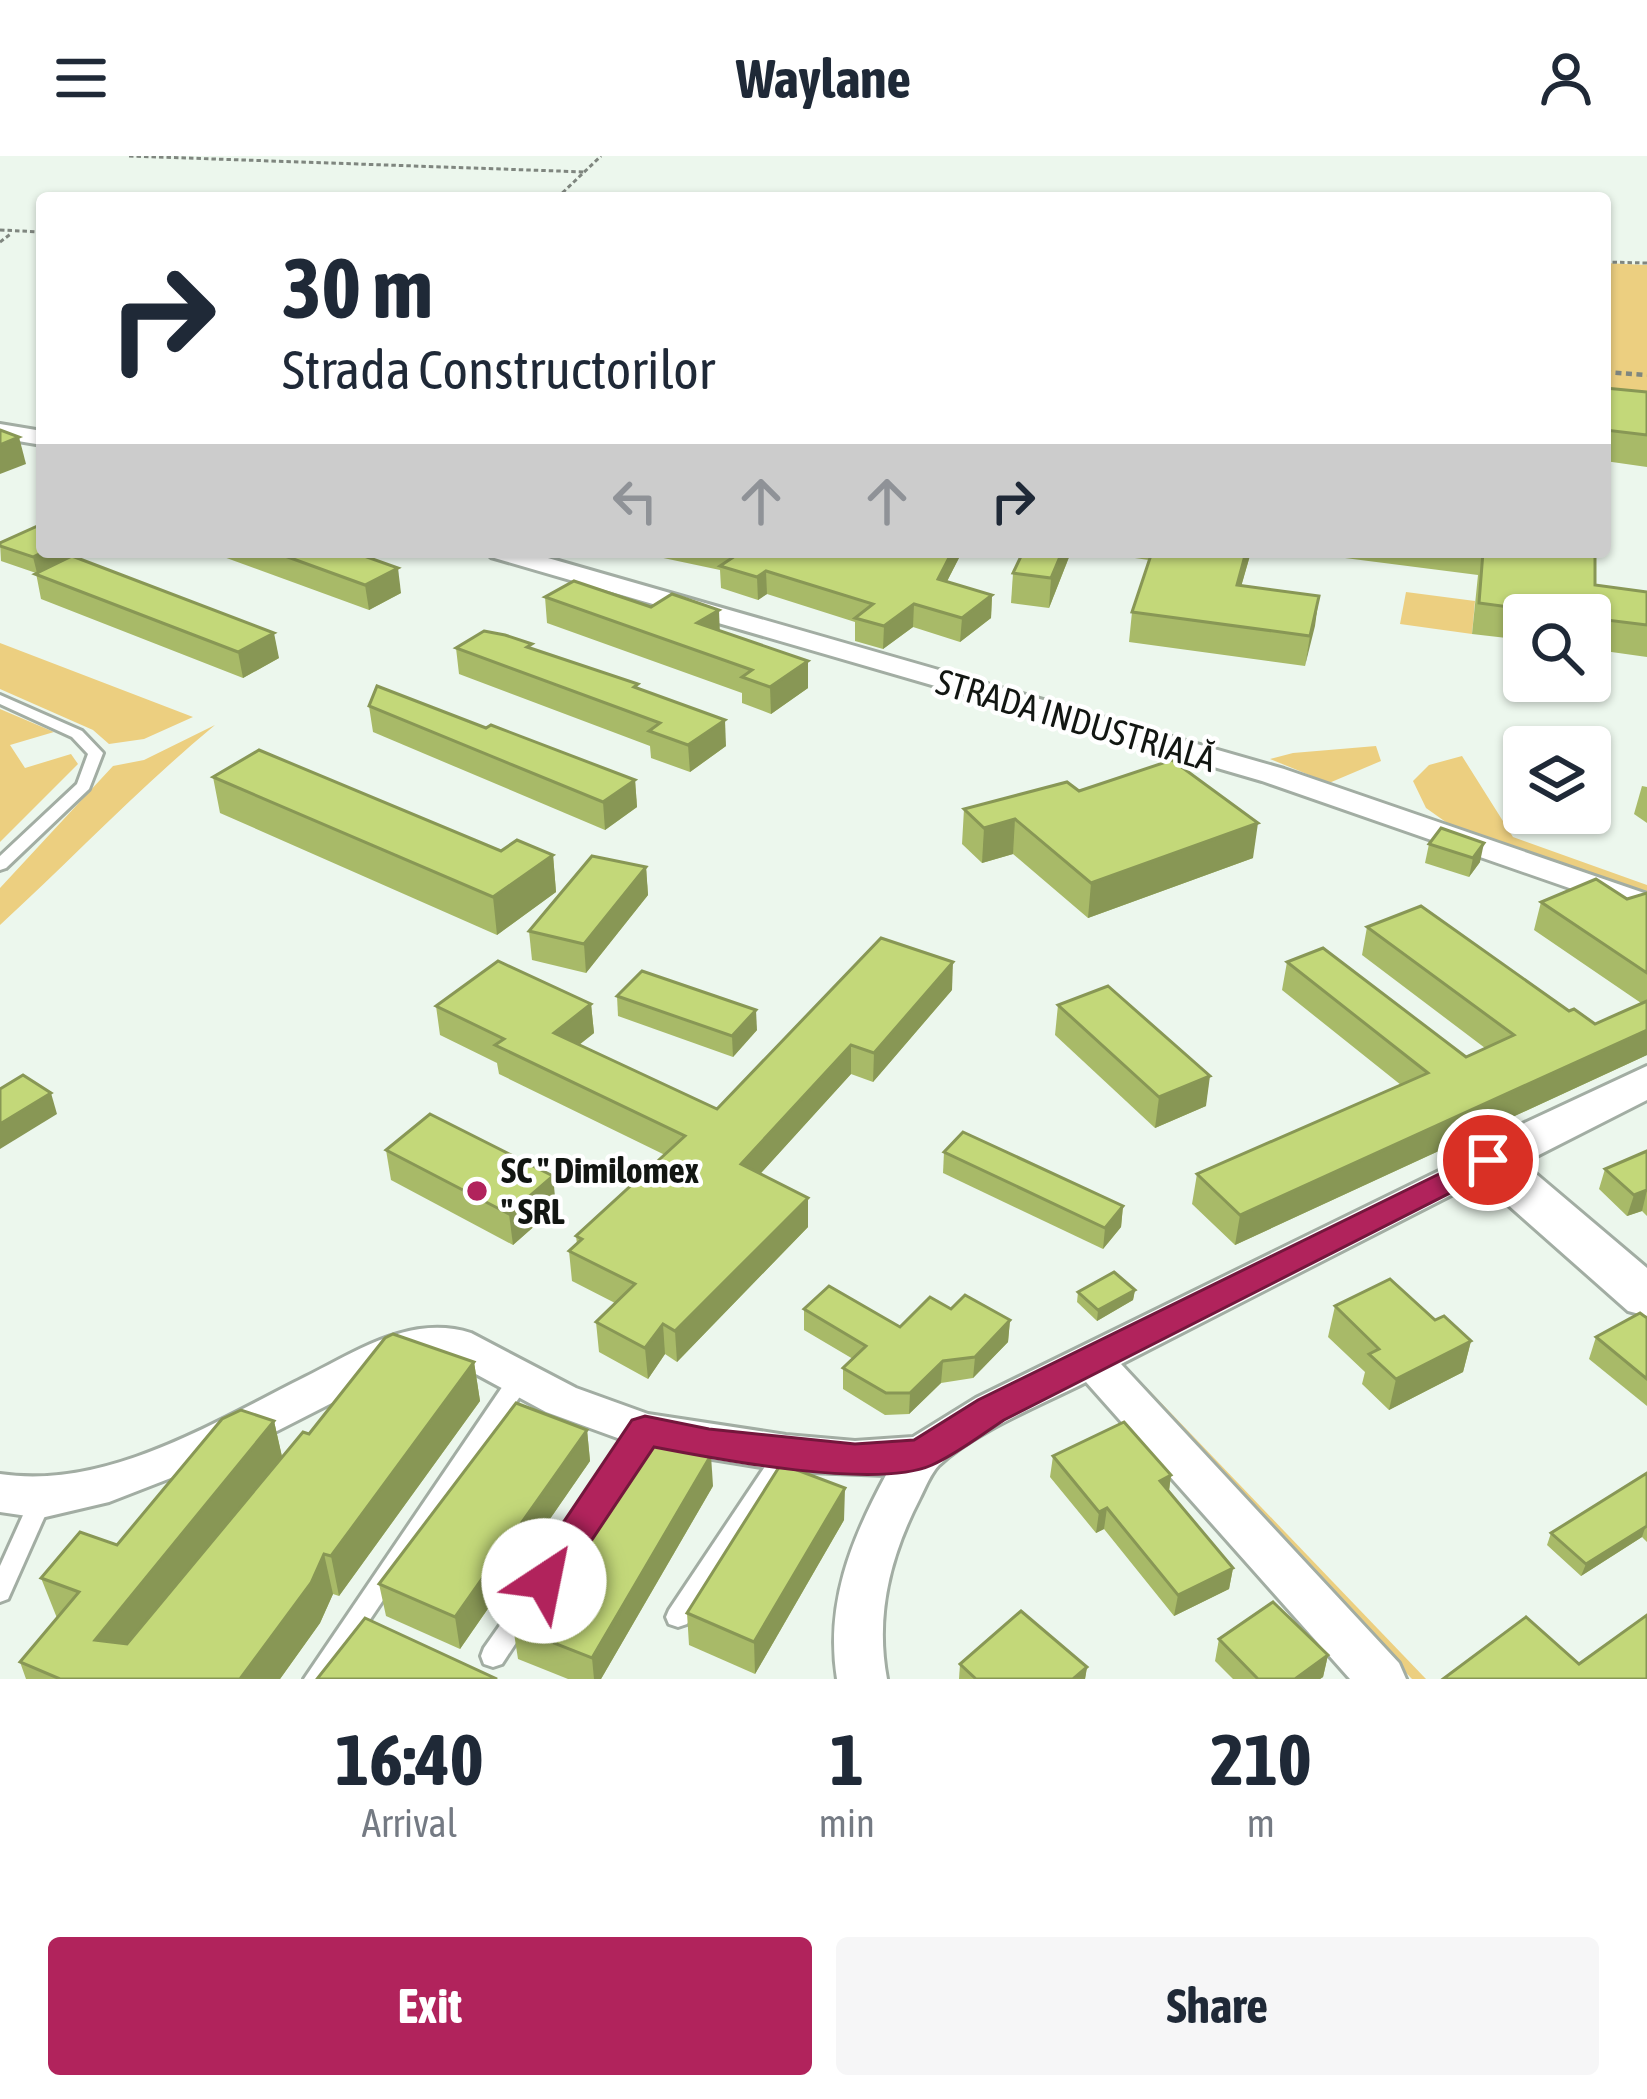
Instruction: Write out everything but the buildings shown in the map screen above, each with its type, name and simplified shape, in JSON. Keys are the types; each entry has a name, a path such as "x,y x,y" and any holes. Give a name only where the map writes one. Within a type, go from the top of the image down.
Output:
{"street":[{"path":"0,431 36,437"},
{"name":"STRADA INDUSTRIALĂ","path":"521,558 1295,782 1647,905"},
{"path":"21,1496 92,1489 323,1407 408,1345 456,1344 638,1440 855,1459 920,1454 991,1410 1647,1081"},
{"path":"1488,1160 1647,1297"},
{"path":"1092,1360 1382,1679"},
{"path":"862,1679 855,1654 856,1612 891,1505 920,1454"}],"lane":[{"path":"0,699 77,734 96,753 84,786 0,865"},
{"path":"316,1679 522,1376"},
{"path":"677,1617 786,1453"},
{"path":"0,1592 21,1496"},
{"path":"493,1656 556,1562"}],"path":[{"path":"129,156 586,172"},
{"path":"320,162 327,156"},
{"path":"564,192 601,156"},
{"path":"0,230 36,232"},
{"path":"0,242 15,231"},
{"path":"1611,262 1647,263"},
{"path":"1611,373 1647,376"}],"shaded area":[{"path":"1611,263 1647,265 1647,396 1611,392"},
{"path":"1406,592 1475,601 1472,634 1400,624"},
{"path":"0,643 193,717 144,739 109,744 93,730 0,689"},
{"path":"0,709 54,732 10,745 25,768 71,754 78,764 0,842"},
{"path":"215,725 0,925 0,888 113,766 144,760"},
{"path":"1376,746 1381,761 1329,783 1270,759 1293,753"},
{"path":"1462,756 1503,821 1503,834 1647,885 1647,896 1450,825 1426,808 1413,781 1429,765"},
{"path":"1146,1387 1426,1679 1412,1679 1142,1396"}],"place":[{"name":"SC \" Dimilomex \" SRL","path":"477,1191"}],"route":[{"path":"544,1581 645,1430 786,1453 855,1459 920,1454 991,1410 1488,1160"}]}
